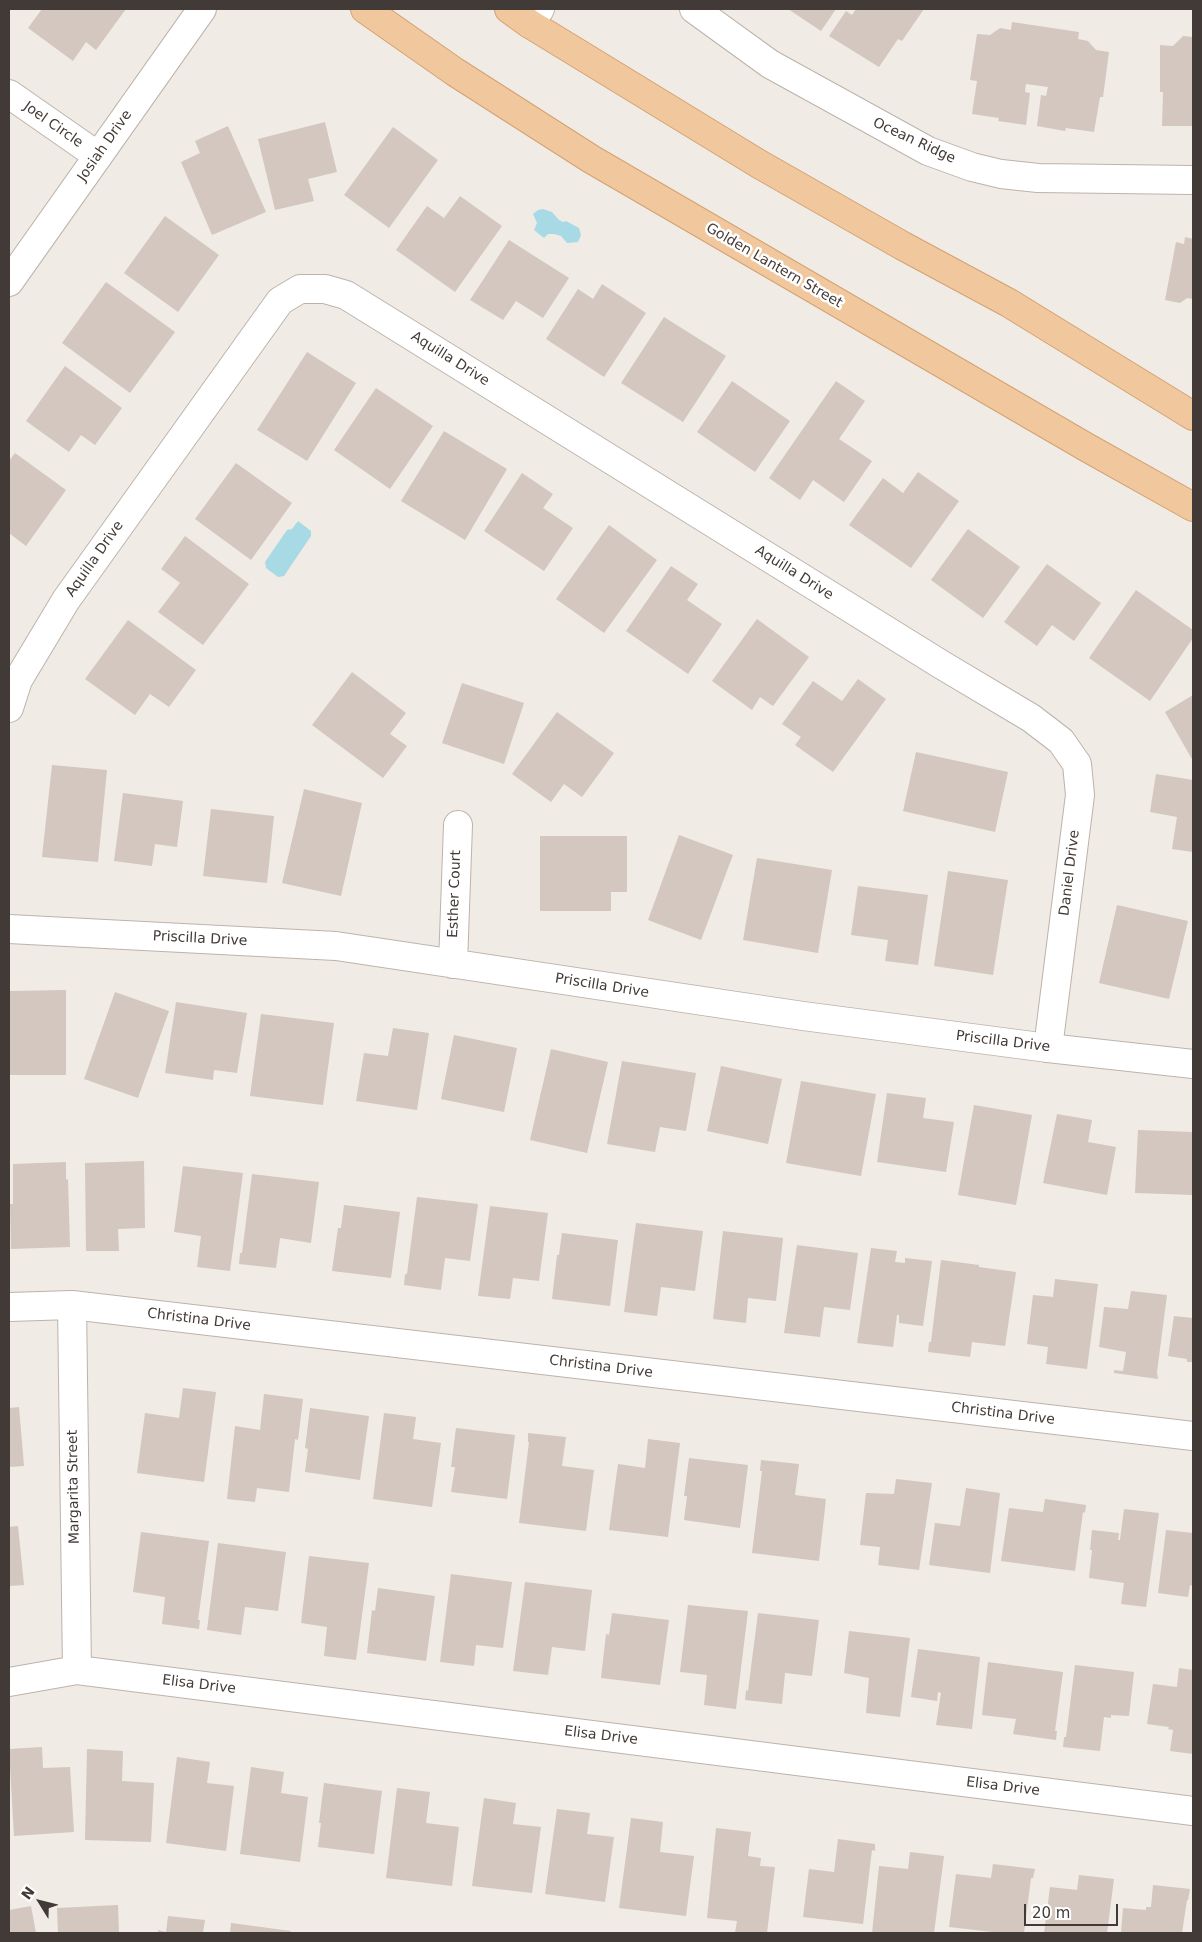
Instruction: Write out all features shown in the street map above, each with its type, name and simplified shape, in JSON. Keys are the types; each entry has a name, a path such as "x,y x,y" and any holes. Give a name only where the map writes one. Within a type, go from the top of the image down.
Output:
{"main road":[{"name":"Golden Lantern Street","path":"365,9 455,72 591,160 1193,507"},
{"path":"526,14 759,164 903,246 1009,303 1193,416"}],"street":[{"name":"Josiah Drive","path":"9,282 202,9"},
{"name":"Ocean Ridge","path":"694,9 770,64 928,151 972,167 1001,174 1038,178 1193,180"},
{"name":"Joel Circle","path":"9,94 98,156"},
{"name":"Aquilla Drive","path":"9,708 18,680 66,600 280,301 300,289 325,289 346,295 934,660 1031,718"},
{"name":"Daniel Drive","path":"1031,718 1061,741 1077,764 1080,795 1048,1048"},
{"name":"Esther Court","path":"453,964 458,825"},
{"name":"Priscilla Drive","path":"9,929 336,946 803,1016 1048,1048 1193,1064"},
{"name":"Christina Drive","path":"9,1307 72,1305 1193,1436"},
{"name":"Margarita Street","path":"72,1305 77,1670"},
{"name":"Elisa Drive","path":"9,1682 77,1670 1193,1811"}],"water":[{"path":"543,209 552,212 559,220 566,221 579,228 581,235 578,242 567,243 561,236 554,234 548,234 544,238 534,230 537,223 533,214"},
{"path":"298,521 311,531 311,536 284,576 278,577 266,568 265,562 287,530 292,529"}],"building":[{"path":"42,9 126,9 96,50 86,42 73,61 28,28"},
{"path":"788,9 836,9 821,31"},
{"path":"856,9 924,9 902,41 898,39 879,67 829,36 846,11 852,15"},
{"path":"1012,22 1079,32 1078,39 1088,41 1096,50 1109,52 1103,97 1100,97 1094,132 1066,128 1065,131 1037,126 1041,95 1046,96 1048,87 1026,84 1025,92 1030,93 1026,125 998,121 999,118 972,114 977,81 970,80 977,34 990,35 1000,28 1011,30"},
{"path":"1183,36 1193,37 1193,126 1162,126 1163,92 1160,92 1160,45 1173,46"},
{"path":"325,122 337,172 308,179 314,201 275,210 258,139"},
{"path":"228,126 266,212 212,235 181,162 200,153 195,141"},
{"path":"393,127 438,160 389,228 344,195"},
{"path":"460,196 502,226 455,292 396,250 427,206 444,218"},
{"path":"165,216 219,255 178,312 124,273"},
{"path":"1185,237 1193,239 1193,299 1187,298 1180,303 1165,300 1176,242 1184,244"},
{"path":"509,240 569,278 543,318 516,301 503,320 470,300"},
{"path":"106,282 175,332 130,393 62,343"},
{"path":"602,284 646,313 604,377 546,339 578,289 593,299"},
{"path":"664,317 726,356 683,422 621,383"},
{"path":"307,352 356,383 307,461 257,430"},
{"path":"65,366 122,408 95,445 81,435 69,452 26,421"},
{"path":"732,381 790,421 755,472 697,432"},
{"path":"836,381 865,401 839,439 872,461 844,502 813,480 800,500 769,478"},
{"path":"376,388 433,426 390,489 334,450"},
{"path":"444,431 507,469 465,540 401,501"},
{"path":"15,453 66,490 26,546 9,533 9,461"},
{"path":"236,463 292,503 251,560 195,519"},
{"path":"918,472 959,501 911,568 849,525 883,478 903,493"},
{"path":"522,473 553,494 543,508 573,528 544,571 484,531"},
{"path":"609,525 657,560 604,633 556,599"},
{"path":"968,529 1020,567 983,618 931,580"},
{"path":"185,536 249,584 203,645 158,612 180,583 161,569"},
{"path":"1047,564 1101,603 1074,641 1052,625 1037,646 1004,622"},
{"path":"671,566 698,584 687,600 722,624 688,674 626,631"},
{"path":"1136,590 1193,630 1193,638 1150,701 1089,658"},
{"path":"757,619 809,657 773,706 760,697 752,710 712,681"},
{"path":"128,620 196,670 169,707 150,694 135,715 85,679"},
{"path":"352,672 406,713 390,734 407,746 383,778 312,725"},
{"path":"858,679 886,699 833,772 795,745 801,737 782,724 813,681 842,701"},
{"path":"462,683 524,703 504,764 442,743"},
{"path":"1193,695 1193,761 1165,712"},
{"path":"557,712 614,753 582,797 564,784 551,802 512,774"},
{"path":"916,752 1008,772 995,832 903,811"},
{"path":"52,765 107,770 98,862 42,857"},
{"path":"1156,774 1193,780 1193,852 1172,849 1177,817 1150,812"},
{"path":"304,789 362,803 341,896 282,883"},
{"path":"123,793 183,801 177,847 155,844 152,866 114,861"},
{"path":"211,809 274,816 267,883 203,876"},
{"path":"679,835 733,855 701,940 648,920"},
{"path":"540,836 627,836 627,892 611,892 611,911 540,911"},
{"path":"757,858 832,870 818,953 743,940"},
{"path":"948,871 1008,880 993,975 934,966"},
{"path":"858,886 928,895 918,965 885,961 888,940 851,935"},
{"path":"1117,905 1188,921 1169,999 1099,983"},
{"path":"66,990 66,1075 9,1075 9,991"},
{"path":"115,992 169,1011 138,1098 84,1079"},
{"path":"176,1002 247,1013 237,1073 214,1070 213,1080 165,1073"},
{"path":"261,1014 334,1023 323,1105 250,1096"},
{"path":"393,1028 429,1033 417,1110 356,1101 364,1053 388,1056"},
{"path":"454,1035 517,1048 504,1112 441,1099"},
{"path":"551,1049 608,1062 587,1153 530,1140"},
{"path":"622,1061 696,1073 686,1131 660,1127 655,1152 607,1144"},
{"path":"721,1066 782,1079 768,1144 707,1131"},
{"path":"801,1081 876,1094 861,1176 786,1163"},
{"path":"887,1093 926,1098 923,1118 954,1122 946,1172 877,1162"},
{"path":"974,1105 1032,1115 1016,1205 958,1195"},
{"path":"1057,1114 1092,1120 1088,1142 1116,1147 1107,1195 1043,1183"},
{"path":"1138,1130 1193,1132 1193,1195 1135,1193"},
{"path":"144,1161 145,1228 118,1229 119,1251 86,1251 85,1163"},
{"path":"66,1162 70,1247 11,1249 10,1204 13,1204 13,1164"},
{"path":"183,1166 243,1173 230,1271 197,1267 201,1236 174,1232"},
{"path":"252,1174 319,1182 311,1243 280,1238 276,1268 239,1264"},
{"path":"417,1197 478,1204 470,1261 445,1258 441,1290 404,1285"},
{"path":"344,1205 400,1212 391,1278 332,1271 338,1228 341,1228"},
{"path":"490,1206 548,1213 539,1281 513,1278 510,1299 478,1296"},
{"path":"636,1223 703,1231 695,1291 661,1287 657,1316 624,1312"},
{"path":"723,1231 783,1238 776,1301 748,1298 746,1323 713,1319"},
{"path":"562,1233 618,1240 610,1306 552,1299 557,1255 559,1255"},
{"path":"797,1245 858,1253 850,1310 824,1307 820,1337 784,1333"},
{"path":"871,1248 897,1251 895,1262 905,1263 905,1258 932,1261 923,1326 899,1323 899,1315 897,1315 893,1347 857,1343"},
{"path":"941,1260 1016,1272 1005,1346 972,1342 970,1357 928,1352 929,1342 931,1342"},
{"path":"1055,1279 1098,1284 1087,1369 1046,1364 1048,1347 1027,1344 1033,1295 1053,1297"},
{"path":"1131,1291 1167,1295 1157,1372 1158,1379 1114,1373 1114,1370 1123,1371 1126,1352 1099,1347 1104,1307 1128,1309"},
{"path":"1174,1316 1193,1318 1193,1362 1187,1362 1187,1359 1168,1356"},
{"path":"183,1388 216,1392 204,1482 137,1473 145,1413 179,1418"},
{"path":"264,1394 303,1399 298,1440 295,1439 289,1492 257,1488 255,1502 227,1499 235,1426 260,1430"},
{"path":"19,1407 24,1466 9,1467 9,1408"},
{"path":"310,1408 369,1416 360,1480 305,1472 308,1449 305,1448"},
{"path":"384,1413 416,1417 413,1439 441,1443 432,1507 373,1499"},
{"path":"456,1428 515,1435 507,1499 451,1492 455,1467 451,1467"},
{"path":"528,1433 566,1437 562,1466 594,1470 586,1531 519,1523 529,1442"},
{"path":"648,1439 680,1443 668,1537 609,1530 618,1464 645,1468"},
{"path":"689,1458 748,1465 740,1528 684,1520 687,1496 684,1496"},
{"path":"761,1460 799,1464 795,1495 826,1499 819,1561 752,1553 762,1471 760,1471"},
{"path":"896,1479 932,1483 919,1570 878,1565 880,1547 860,1545 866,1493 894,1494"},
{"path":"966,1488 1000,1493 990,1573 929,1565 935,1523 960,1526"},
{"path":"1045,1499 1086,1505 1085,1513 1083,1512 1075,1571 1001,1561 1009,1508 1043,1512"},
{"path":"1124,1509 1159,1513 1146,1607 1121,1604 1124,1583 1089,1578 1092,1530 1119,1533 1118,1540 1120,1540"},
{"path":"18,1526 24,1585 9,1586 9,1527"},
{"path":"1166,1530 1193,1533 1193,1586 1190,1585 1188,1597 1158,1593"},
{"path":"141,1532 209,1541 198,1620 200,1620 199,1629 162,1624 165,1597 133,1592"},
{"path":"218,1543 286,1552 278,1611 245,1607 241,1635 207,1630"},
{"path":"309,1556 369,1563 356,1660 324,1656 327,1627 301,1623"},
{"path":"451,1574 512,1582 503,1648 476,1645 474,1666 440,1662"},
{"path":"525,1582 592,1590 585,1651 552,1647 548,1675 513,1671"},
{"path":"378,1588 435,1596 426,1661 367,1653 372,1610 375,1611"},
{"path":"688,1605 748,1611 736,1709 704,1705 707,1675 680,1672"},
{"path":"612,1613 669,1620 660,1685 601,1678 606,1634 609,1635"},
{"path":"758,1613 819,1620 812,1676 785,1673 782,1704 745,1700 746,1690 748,1691"},
{"path":"849,1631 910,1638 900,1717 866,1713 869,1678 844,1673"},
{"path":"918,1649 980,1657 972,1729 936,1725 941,1693 938,1692 937,1701 911,1697"},
{"path":"988,1662 1063,1672 1055,1731 1057,1731 1056,1740 1013,1734 1016,1719 982,1715"},
{"path":"1075,1665 1134,1672 1129,1716 1111,1715 1111,1718 1104,1717 1100,1751 1063,1747 1064,1737 1066,1737"},
{"path":"1179,1668 1193,1670 1193,1754 1170,1751 1173,1730 1168,1729 1169,1727 1147,1724 1153,1684 1177,1687"},
{"path":"42,1747 43,1768 70,1767 74,1832 14,1836 9,1749"},
{"path":"87,1749 123,1751 122,1781 154,1783 151,1842 85,1840"},
{"path":"177,1757 210,1762 207,1783 234,1786 226,1851 166,1843"},
{"path":"251,1767 284,1772 281,1793 308,1797 300,1862 240,1854"},
{"path":"324,1783 382,1791 374,1854 318,1847"},
{"path":"397,1788 430,1792 426,1823 459,1827 452,1886 386,1878"},
{"path":"484,1798 516,1803 513,1824 541,1827 532,1893 472,1886"},
{"path":"557,1809 590,1813 587,1834 614,1837 605,1902 545,1894"},
{"path":"631,1818 663,1822 660,1852 694,1856 686,1916 619,1908"},
{"path":"716,1828 751,1832 748,1856 761,1858 760,1866 775,1867 767,1933 735,1933 737,1921 707,1918"},
{"path":"838,1839 875,1844 875,1851 872,1850 863,1924 803,1917 809,1869 834,1872"},
{"path":"910,1852 944,1856 934,1933 872,1933 879,1866 908,1869"},
{"path":"993,1864 1035,1869 1033,1878 1031,1878 1024,1933 1001,1933 949,1927 956,1874 991,1878"},
{"path":"1079,1875 1114,1879 1107,1933 1044,1933 1050,1887 1077,1890"},
{"path":"1153,1885 1190,1889 1182,1933 1121,1933 1123,1908 1146,1910 1146,1907 1151,1907"},
{"path":"118,1905 119,1933 58,1933 57,1908"},
{"path":"31,1906 36,1933 9,1933 9,1910"},
{"path":"168,1916 205,1920 203,1933 158,1933 158,1930 166,1932"},
{"path":"231,1923 291,1931 290,1933 230,1933"}]}
